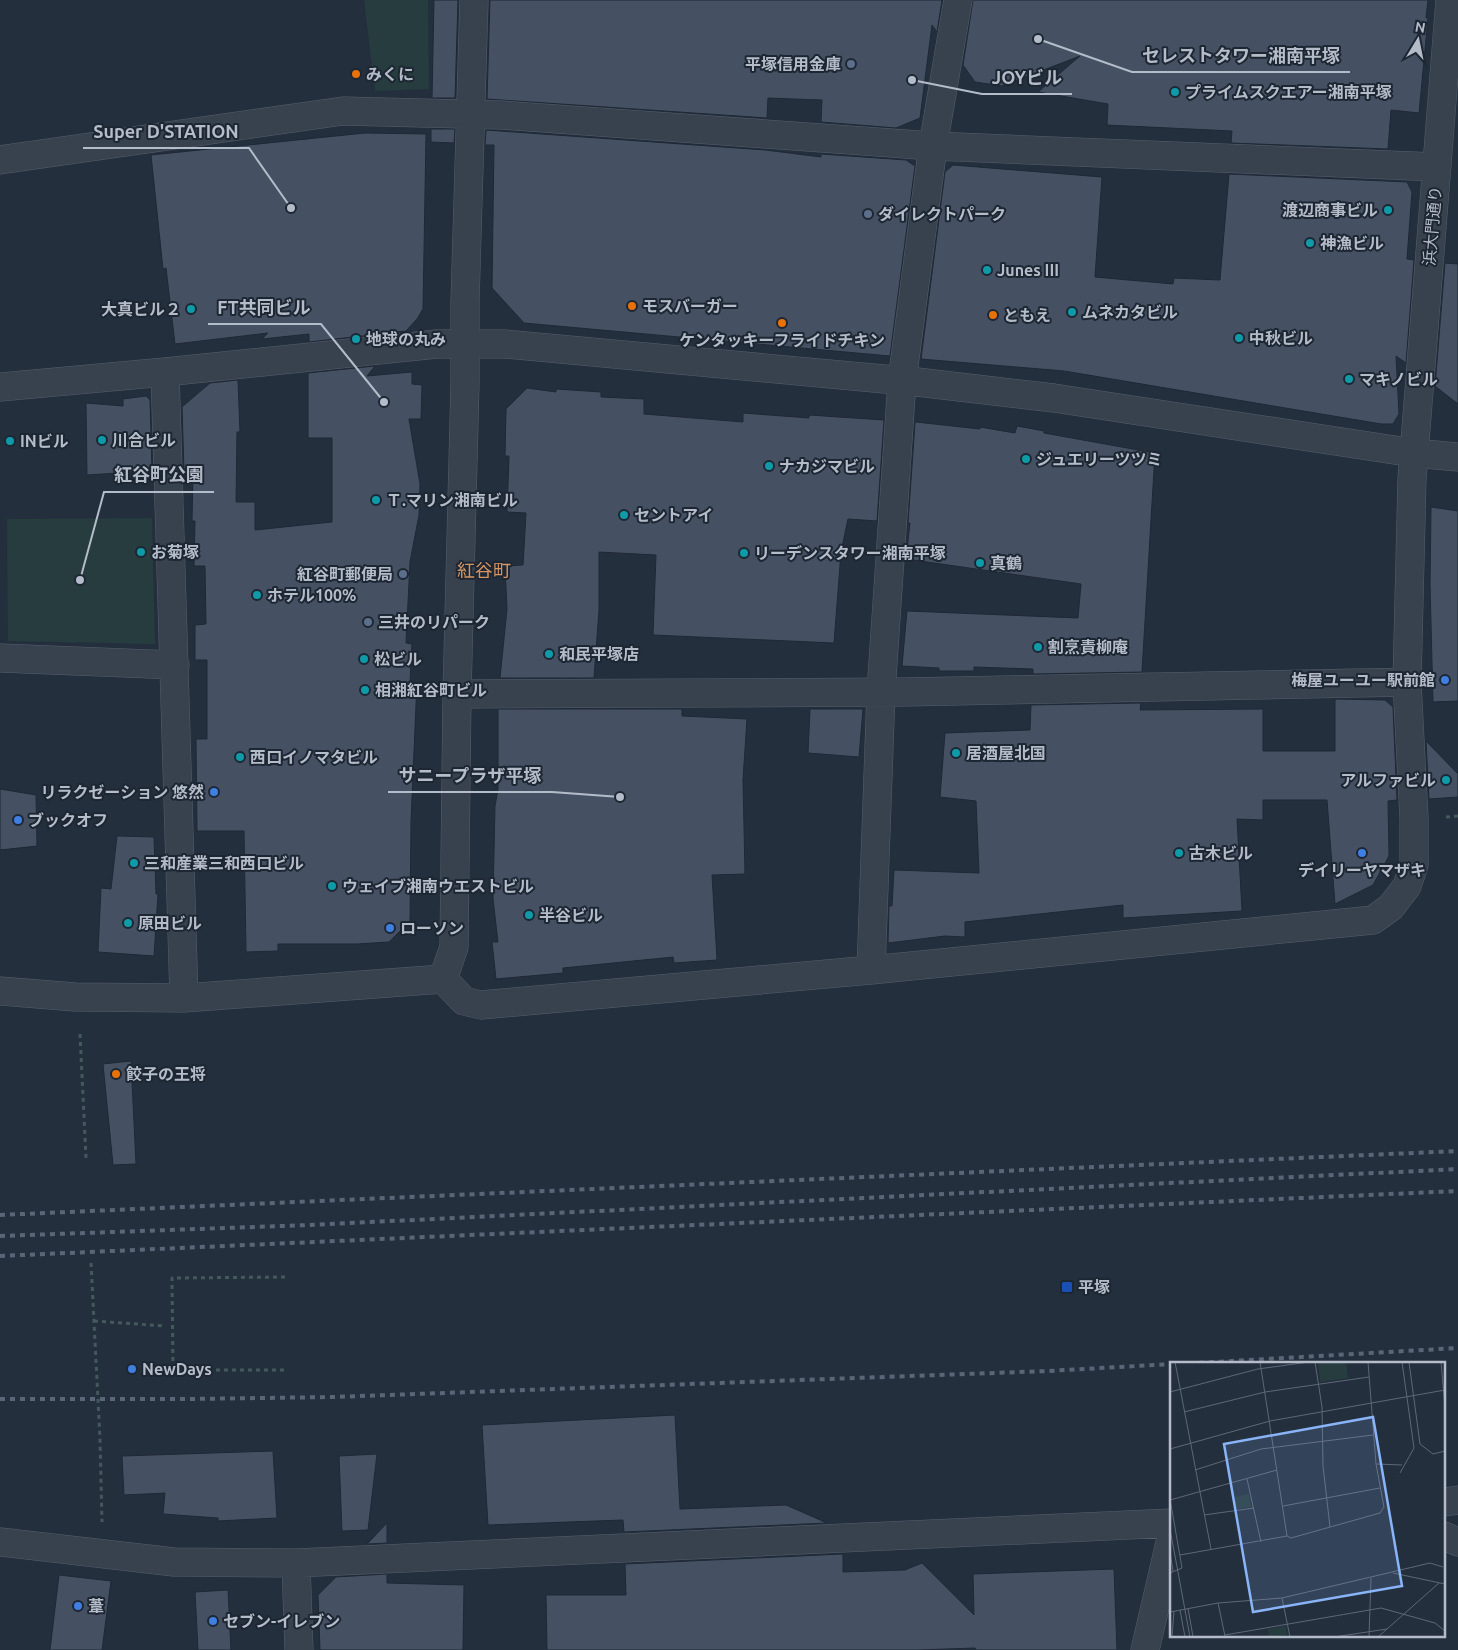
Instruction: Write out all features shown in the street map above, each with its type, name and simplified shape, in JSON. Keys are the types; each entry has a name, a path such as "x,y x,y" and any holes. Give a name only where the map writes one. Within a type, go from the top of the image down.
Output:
{"street":[{"path":"0,991 74,998 184,998 443,979 454,947 457,694 474,0"},
{"path":"871,970 881,692 902,381 933,146 958,0"},
{"name":"浜大門通り","path":"443,979 464,1001 481,1005 871,970 1373,920 1391,907 1407,886 1414,865 1414,818 1407,682 1414,453 1450,0"},
{"path":"0,160 343,111 470,113 933,146 1437,167"},
{"path":"0,387 437,344 505,344 902,381 1054,398 1414,453 1458,457"},
{"path":"165,372 184,998"},
{"path":"0,658 175,665"},
{"path":"457,694 881,692 1407,682"},
{"path":"0,1542 174,1562 296,1563 1170,1523"},
{"path":"1446,1537 1458,1542"},
{"path":"1145,1650 1170,1543"},
{"path":"296,1563 299,1650"}],"path":[{"path":"80,1034 86,1158"},
{"path":"91,1263 100,1439 102,1522"},
{"path":"284,1370 173,1370 172,1278 288,1277"},
{"path":"94,1321 165,1326"}],"green space":[{"path":"364,0 428,0 429,89 375,91"},
{"path":"152,518 155,644 8,641 7,519"}],"building":[{"path":"434,0 458,0 455,98 432,98"},
{"path":"490,0 942,0 937,32 932,25 920,118 896,128 821,122 822,100 768,98 767,118 487,99"},
{"path":"973,0 1428,0 1419,113 1391,110 1388,149 1231,143 1232,131 1107,125 1108,104 1038,92 1080,56 1002,86 975,82 963,65"},
{"path":"431,129 455,129 454,143 431,142"},
{"path":"486,130 765,150 821,157 821,154 906,160 915,166 890,356 524,323 492,288 494,145 485,145"},
{"path":"365,133 426,134 423,309 417,319 406,331 309,342 309,334 262,339 268,333 175,344 166,268 163,269 151,155"},
{"path":"953,165 1102,177 1095,277 1173,284 1174,278 1220,280 1229,174 1407,182 1412,192 1407,259 1414,260 1406,363 1396,356 1399,414 1393,424 1381,424 1064,371 921,359 945,172"},
{"path":"1445,263 1458,264 1458,404 1435,386"},
{"path":"375,366 367,376 412,372 412,384 422,385 421,419 409,419 420,484 419,515 410,562 406,643 412,644 410,682 417,682 411,822 410,921 389,942 278,944 278,951 246,952 244,831 197,831 196,739 207,739 207,660 195,660 195,625 206,624 205,566 194,566 195,521 192,521 193,471 184,471 182,407 210,383 238,380 240,432 237,432 236,502 255,502 255,530 332,522 332,438 308,438 308,373"},
{"path":"527,388 556,392 556,389 601,392 601,397 644,399 644,414 743,422 743,413 809,418 809,415 884,420 877,521 848,519 841,552 834,643 653,635 656,555 599,552 599,610 594,678 500,678 507,609 505,566 523,565 526,513 507,512 509,456 505,456 506,409"},
{"path":"146,396 150,400 152,471 87,475 86,403 123,406 123,399"},
{"path":"916,422 980,429 980,427 1015,433 1017,426 1044,431 1044,433 1155,453 1142,672 1033,674 1033,669 974,667 974,671 939,671 939,668 902,666 907,611 1078,618 1081,584 906,559"},
{"path":"1431,507 1458,511 1458,701 1433,702 1430,584"},
{"path":"1335,699 1385,700 1393,707 1397,800 1388,801 1389,856 1373,885 1335,904 1327,800 1263,800 1263,820 1237,819 1242,911 1123,918 1123,905 965,922 965,937 945,936 888,943 889,906 892,906 894,870 979,873 976,801 940,797 945,733 1030,730 1031,705 1141,703 1140,710 1263,709 1263,751 1335,751"},
{"path":"498,709 682,709 682,716 747,719 743,780 745,874 712,875 717,960 674,963 673,957 563,968 563,973 496,979 492,942 498,942 493,899 495,806 498,789"},
{"path":"810,709 863,709 859,757 808,753"},
{"name":"アルファビル","path":"1426,741 1458,774 1458,797 1429,799"},
{"path":"0,789 36,795 37,846 0,850"},
{"name":"原田ビル","path":"117,836 154,837 156,894 158,894 154,956 98,952 101,888 111,889"},
{"path":"131,1061 136,1164 113,1165 103,1064"},
{"path":"675,1415 680,1509 786,1505 827,1523 624,1532 623,1520 488,1525 482,1425"},
{"path":"273,1451 277,1518 218,1521 218,1518 163,1514 165,1493 124,1495 122,1456"},
{"path":"377,1454 368,1530 342,1531 339,1456"},
{"path":"387,1523 387,1543 367,1544"},
{"path":"843,1554 843,1572 905,1570 922,1563 974,1615 973,1574 1114,1569 1117,1650 976,1650 975,1648 918,1650 547,1650 546,1595 626,1595 625,1564"},
{"path":"387,1574 387,1583 464,1585 463,1650 320,1650 318,1595 336,1577"},
{"path":"59,1575 111,1581 102,1650 50,1650"},
{"name":"セブン-イレブン","path":"228,1590 231,1650 198,1650 195,1592"}],"railway":[{"path":"0,1215 1458,1151"},
{"path":"0,1236 310,1225 1458,1169"},
{"path":"0,1256 1458,1191"},
{"path":"1214,1362 1458,1348"},
{"path":"0,1399 334,1397 1048,1371 1170,1364"}],"place":[{"name":"セレストタワー湘南平塚","path":"1038,39"},
{"name":"平塚信用金庫","path":"851,64"},
{"name":"みくに","path":"356,74"},
{"name":"JOYビル","path":"912,80"},
{"name":"プライムスクエアー湘南平塚","path":"1175,92"},
{"name":"Super D'STATION","path":"291,208"},
{"name":"渡辺商事ビル","path":"1388,210"},
{"name":"ダイレクトパーク","path":"868,214"},
{"name":"神漁ビル","path":"1310,243"},
{"name":"Junes III","path":"987,270"},
{"name":"モスバーガー","path":"632,306"},
{"name":"大真ビル２","path":"191,309"},
{"name":"ムネカタビル","path":"1072,312"},
{"name":"ともえ","path":"993,315"},
{"name":"ケンタッキーフライドチキン","path":"782,323"},
{"name":"中秋ビル","path":"1239,338"},
{"name":"地球の丸み","path":"356,339"},
{"name":"マキノビル","path":"1349,379"},
{"name":"FT共同ビル","path":"384,402"},
{"name":"川合ビル","path":"102,440"},
{"name":"INビル","path":"10,441"},
{"name":"ジュエリーツツミ","path":"1026,459"},
{"name":"ナカジマビル","path":"769,466"},
{"name":"Ｔ.マリン湘南ビル","path":"376,500"},
{"name":"セントアイ","path":"624,515"},
{"name":"お菊塚","path":"141,552"},
{"name":"リーデンスタワー湘南平塚","path":"744,553"},
{"name":"真鶴","path":"980,563"},
{"name":"紅谷町郵便局","path":"403,574"},
{"name":"紅谷町公園","path":"80,580"},
{"name":"ホテル100%","path":"257,595"},
{"name":"三井のリパーク","path":"368,622"},
{"name":"割烹責柳庵","path":"1038,647"},
{"name":"和民平塚店","path":"549,654"},
{"name":"松ビル","path":"364,659"},
{"name":"梅屋ユーユー駅前館","path":"1445,680"},
{"name":"相湘紅谷町ビル","path":"365,690"},
{"name":"居酒屋北国","path":"956,753"},
{"name":"西口イノマタビル","path":"240,757"},
{"name":"アルファビル","path":"1446,780"},
{"name":"リラクゼーション 悠然","path":"214,792"},
{"name":"サニープラザ平塚","path":"620,797"},
{"name":"ブックオフ","path":"18,820"},
{"name":"古木ビル","path":"1179,853"},
{"name":"デイリーヤマザキ","path":"1362,853"},
{"name":"三和産業三和西口ビル","path":"134,863"},
{"name":"ウェイブ湘南ウエストビル","path":"332,886"},
{"name":"半谷ビル","path":"529,915"},
{"name":"原田ビル","path":"128,923"},
{"name":"ローソン","path":"390,928"},
{"name":"餃子の王将","path":"116,1074"},
{"name":"平塚","path":"1067,1287"},
{"name":"NewDays","path":"132,1369"},
{"name":"葦","path":"78,1606"},
{"name":"セブン-イレブン","path":"213,1621"}],"district":[{"name":"紅谷町","path":"484,570"}]}
